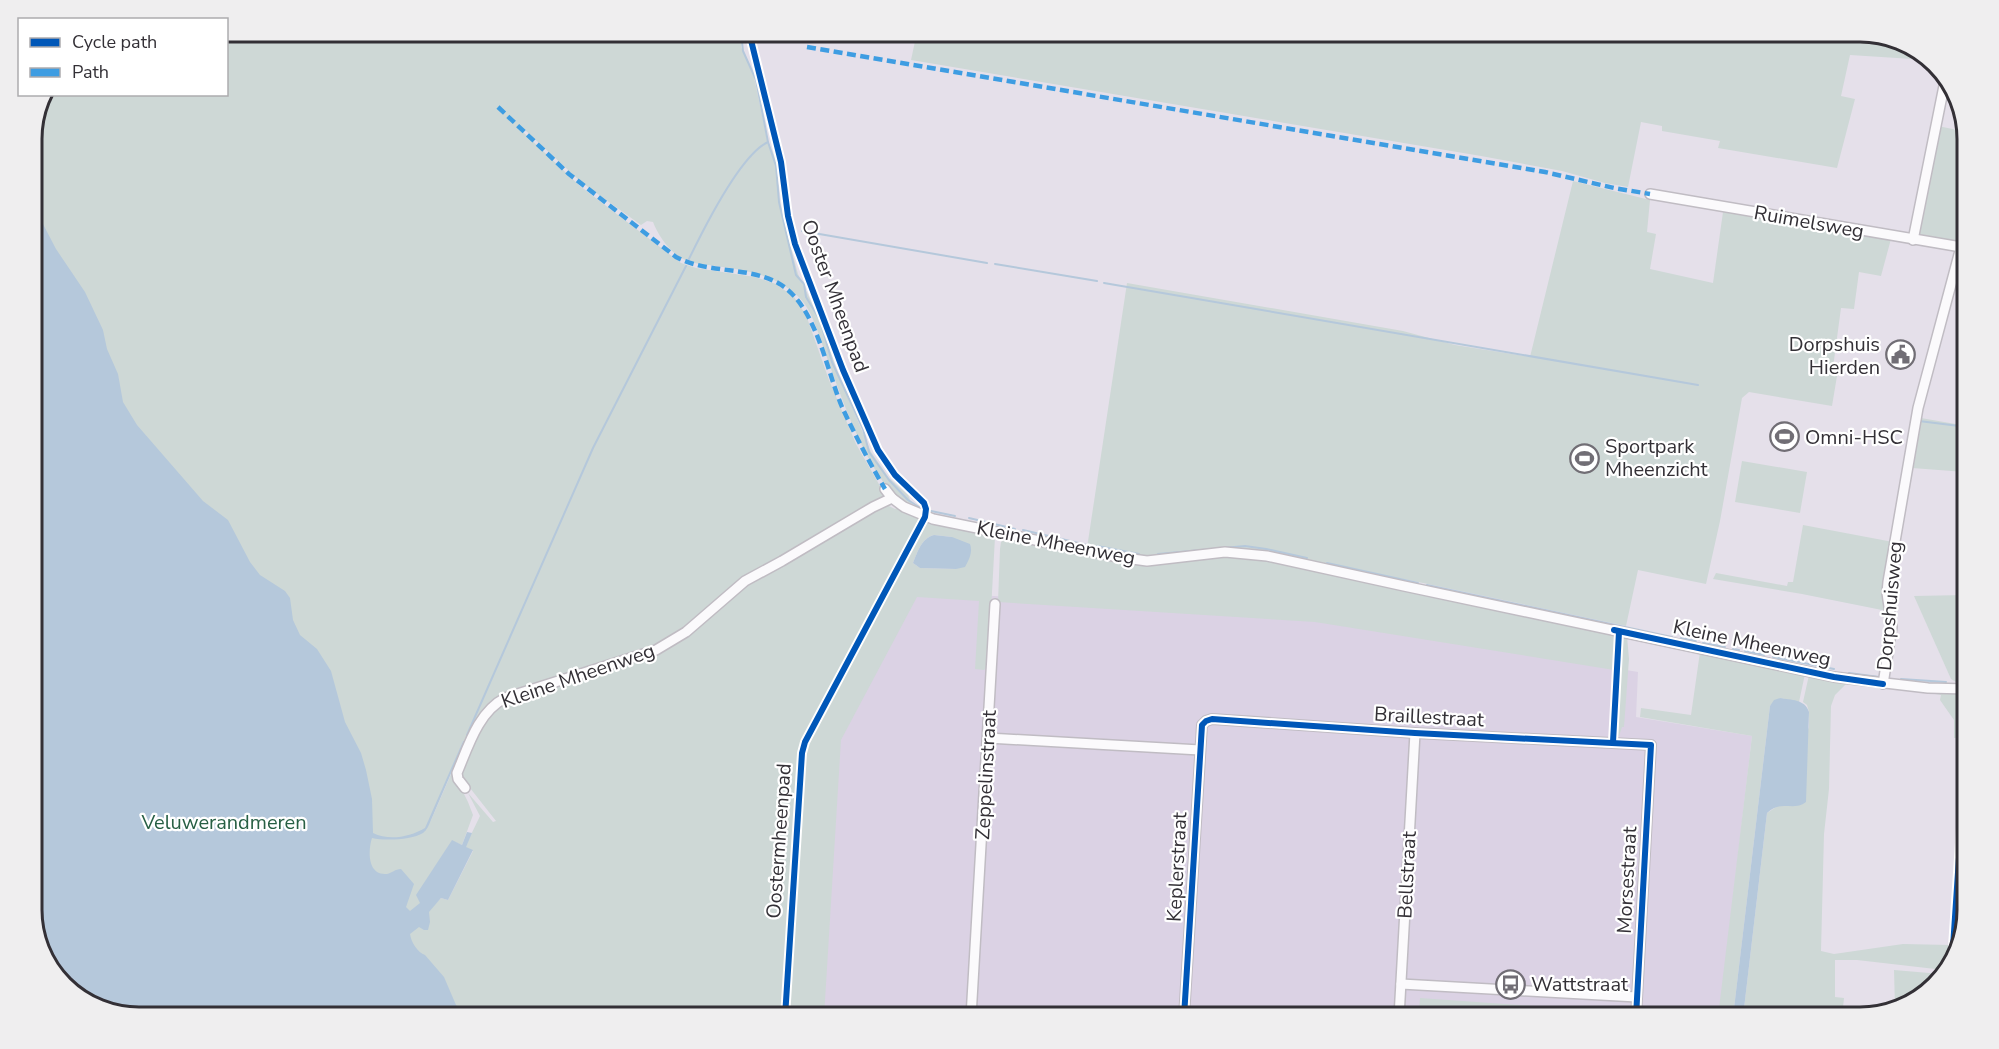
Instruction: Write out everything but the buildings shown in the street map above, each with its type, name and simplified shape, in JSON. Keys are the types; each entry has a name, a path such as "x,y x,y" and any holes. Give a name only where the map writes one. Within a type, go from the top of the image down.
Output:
{"street":[{"path":"1913,240 1943,89"},
{"name":"Ruimelsweg","path":"1650,194 1957,247"},
{"name":"Dorpshuisweg","path":"1883,684 1892,627 1887,593 1888,582 1918,408 1957,272"},
{"name":"Kleine Mheenweg","path":"885,489 904,507 933,519 1118,557 1147,561 1225,552 1267,556 1834,677 1883,684 1957,689"},
{"name":"Kleine Mheenweg","path":"465,788 458,779 457,773 480,722 494,704 505,698 656,650 686,632 744,581 892,498"},
{"name":"Zeppelinstraat","path":"972,1007 995,604"},
{"name":"Braillestraat","path":"1206,721 1212,719 1415,733 1651,745"},
{"name":"Keplerstraat","path":"1185,1007 1200,750 1202,725 1206,721"},
{"name":"Bellstraat","path":"1400,1007 1415,733"},
{"path":"988,738 1200,750"},
{"name":"Morsestraat","path":"1636,1007 1651,745"},
{"path":"1401,984 1637,997"}],"shaded area":[{"path":"913,591 1315,616 1638,672 1636,717 1752,736 1720,1007 822,1007 840,737"}],"green space":[{"path":"228,42 742,42 741,47 754,77 767,139 776,160 780,208 798,274 820,320 838,374 871,452 889,478 908,495 914,509 895,496 884,483 863,448 813,319 800,298 785,286 766,277 681,258 666,244 653,222 647,221 641,225 581,182 524,129 522,131 580,186 681,263 696,268 755,277 776,284 794,297 806,315 829,380 856,444 884,493 883,499 856,516 741,581 662,644 499,699 484,711 455,776 473,815 462,845 452,841 424,884 435,904 441,898 448,900 473,851 465,847 480,816 468,793 493,822 496,821 459,774 466,754 483,721 499,705 508,700 663,650 689,632 745,583 778,567 879,507 887,505 898,508 921,519 799,751 784,1007 138,1007 107,1002 75,983 58,964 52,953 47,942 42,917 42,132 45,114 52,96 228,96","holes":["463,741 465,742 428,827"]},
{"path":"915,42 1861,42 1892,47 1915,59 1850,55 1841,96 1855,99 1837,168 1718,148 1720,141 1662,131 1662,126 1641,122 1628,187 1562,171 1481,156 911,60"},
{"path":"1938,126 1957,130 1957,243 1916,235"},
{"path":"1573,181 1650,200 1647,232 1656,234 1650,269 1713,283 1723,212 1891,239 1881,276 1859,272 1854,309 1841,308 1832,375 1837,376 1832,406 1749,392 1742,398 1706,584 1638,570 1626,626 1404,579 1361,575 1267,552 1147,558 1087,548 1127,283 1403,331 1455,345 1530,357"},
{"path":"1921,418 1957,424 1957,471 1912,468"},
{"path":"1742,461 1807,472 1800,513 1735,502"},
{"path":"927,521 994,535 988,666 984,670 975,669 979,601 917,597 841,740 825,1007 788,1007 804,753 923,523","holes":["934,535 952,537 956,569 920,568 913,563 920,546 926,539"]},
{"path":"1803,525 1893,542 1887,611 1713,579 1716,573 1787,586 1788,582 1793,582"},
{"path":"1006,538 1167,563 1238,556 1264,559 1614,634 1616,636 1614,670 1315,622 998,602 1000,549 1001,542"},
{"path":"1957,595 1957,682 1951,679 1914,596"},
{"path":"1621,635 1627,636 1629,659 1624,727 1616,737"},
{"path":"1700,652 1805,674 1799,702 1780,698 1770,706 1734,1007 1719,1007 1752,736 1640,717 1641,708 1691,715"},
{"path":"1809,675 1848,682 1835,695 1831,706 1821,951 1834,954 1903,944 1950,947 1937,969 1857,960 1835,960 1835,997 1844,998 1843,1007 1744,1007 1767,813 1779,805 1809,727 1809,712 1807,705 1803,702"},
{"path":"1935,692 1957,692 1957,738 1954,738 1954,720 1940,700 1941,695"},
{"path":"1894,970 1934,973 1919,987 1895,1001"},
{"path":"1420,998 1549,1007 1419,1007"}],"water":[{"name":"Veluwerandmeren","path":"42,222 56,249 85,292 103,330 107,349 118,374 123,402 137,425 203,501 228,520 250,562 260,575 285,591 290,598 293,620 300,635 317,649 331,671 345,722 361,753 366,770 372,799 373,833 386,837 399,837 425,828 463,741 465,741 426,830 418,835 405,838 391,840 372,838 370,849 370,861 376,871 380,874 387,874 401,869 414,884 406,907 410,911 420,903 416,895 452,840 462,845 467,832 472,833 466,847 473,850 448,900 441,898 429,912 428,930 419,927 410,934 417,950 425,955 444,977 458,1007 138,1007 120,1005 107,1002 85,991 66,974 52,953 47,942 42,917"},
{"path":"934,535 952,537 970,544 971,553 965,567 920,568 913,563 923,542"},
{"path":"1780,698 1801,702 1809,712 1806,802 1796,806 1777,807 1767,813 1744,1007 1734,1007 1770,706 1774,700"}],"waterway":[{"path":"742,42 743,51 756,80 768,142 776,166 779,202 796,275 804,284 806,297 820,320 832,362 863,429 869,452 889,480 908,500 922,509"},
{"path":"688,261 734,178 757,150 768,142"},
{"path":"802,231 987,263"},
{"path":"995,264 1097,281"},
{"path":"467,735 593,448 686,266"},
{"path":"1104,283 1698,385"},
{"path":"1919,421 1957,426"},
{"path":"931,511 955,516"},
{"path":"969,518 1015,529"},
{"path":"1023,530 1087,545"},
{"path":"1097,546 1139,554"},
{"path":"1158,554 1245,546 1307,558"},
{"path":"1327,563 1418,583"},
{"path":"1427,585 1672,637"},
{"path":"1681,638 1696,641"},
{"path":"1703,643 1725,647"},
{"path":"1733,649 1739,650"},
{"path":"1745,651 1764,655"},
{"path":"1773,657 1834,669"},
{"path":"1849,673 1879,677"},
{"path":"1901,679 1946,682"}],"marked path":[{"path":"807,47 1545,172 1650,194"},
{"path":"498,107 569,174 676,257 701,266 766,278 778,283 791,293 811,321 842,407 885,489"}],"cycle path":[{"name":"Ooster Mheenpad","path":"751,42 781,162 788,216 795,244 843,370 878,450 895,475 924,503 926,509 925,517 805,742 802,753 786,1007"},
{"path":"1614,630 1834,677 1883,684"},
{"path":"1613,742 1619,632"},
{"path":"1185,1007 1202,725 1212,719 1415,733 1651,745 1637,1007"},
{"path":"1954,934 1957,887"}],"place":[{"name":"Dorpshuis Hierden","path":"1901,355"},
{"name":"Omni-HSC","path":"1784,437"},
{"name":"Sportpark Mheenzicht","path":"1584,458"},
{"name":"Wattstraat","path":"1510,984"}]}
